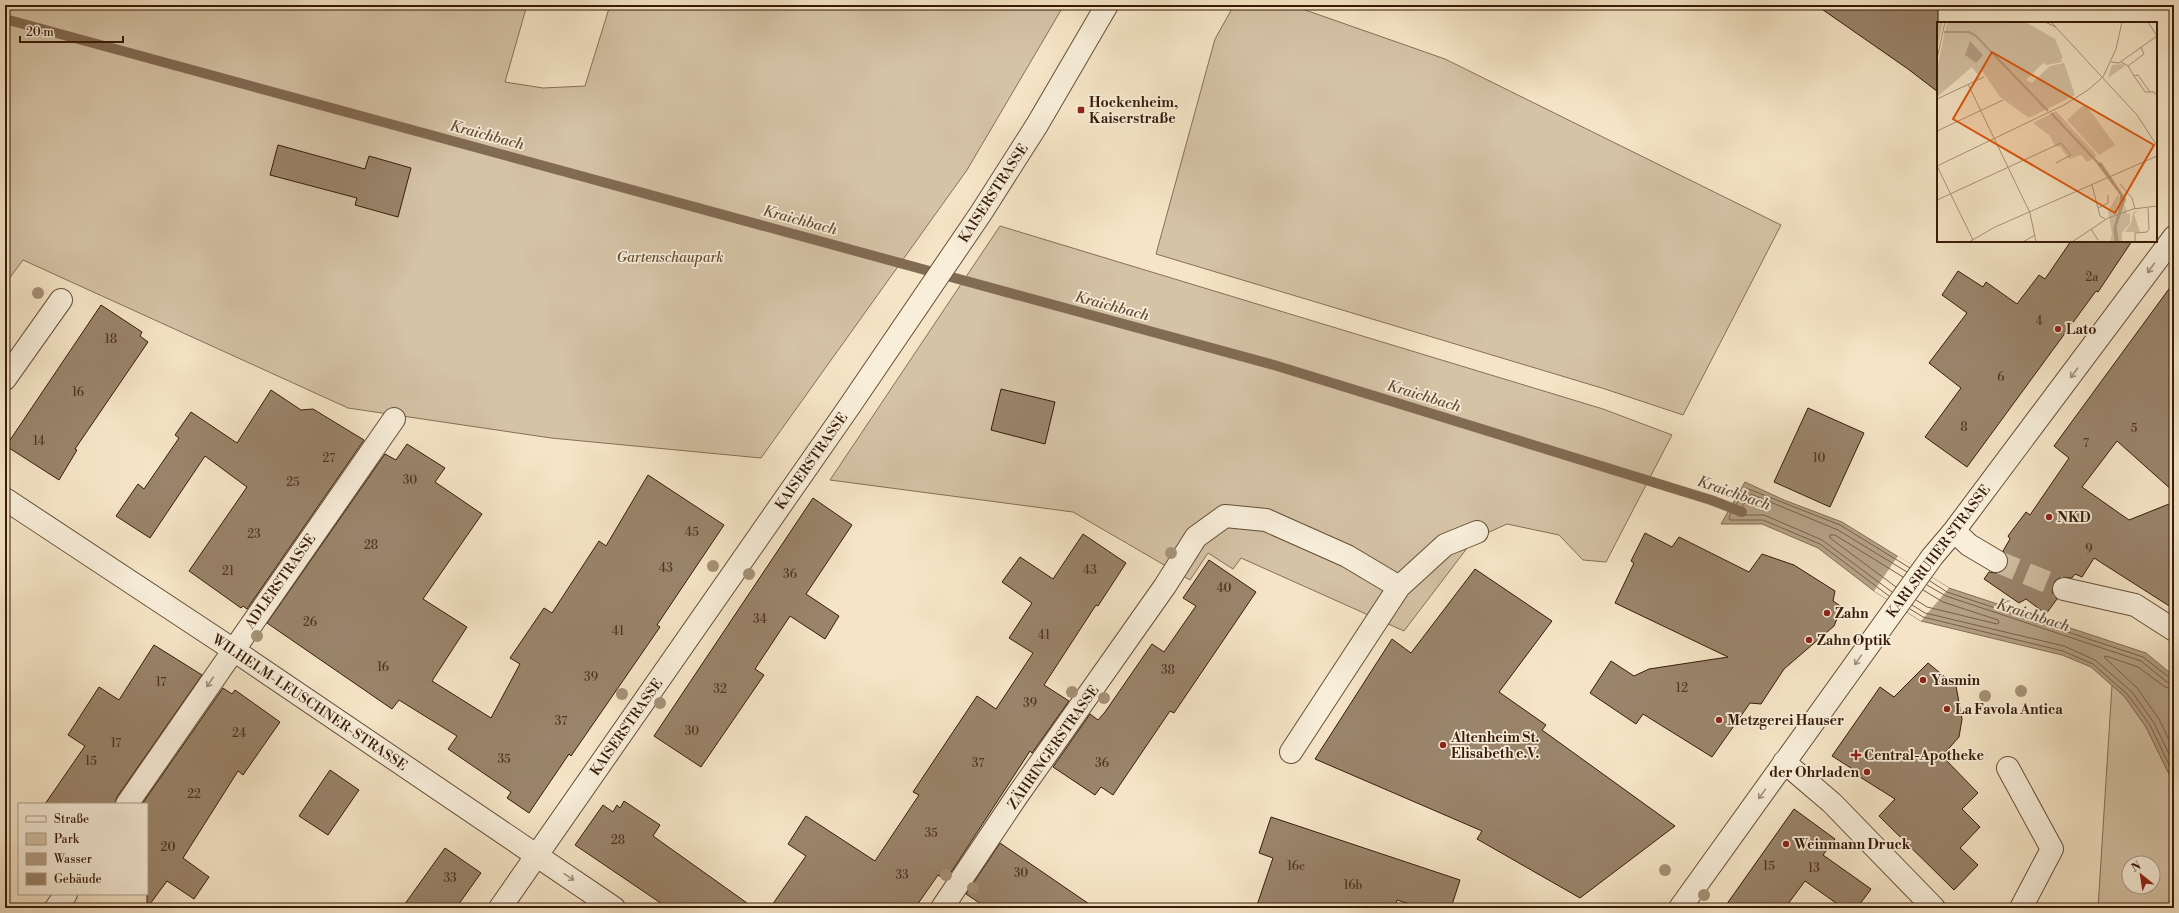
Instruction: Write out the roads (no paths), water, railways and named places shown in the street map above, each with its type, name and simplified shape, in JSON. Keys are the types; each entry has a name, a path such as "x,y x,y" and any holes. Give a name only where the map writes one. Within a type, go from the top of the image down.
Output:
{"street":[{"name":"KAISERSTRASSE","path":"500,908 981,213 1037,125 1107,5"},
{"name":"KARLSRUHER STRASSE","path":"1680,908 1888,616 1932,557 1954,531 2174,237"},
{"path":"5,379 61,300"},
{"name":"ADLERSTRASSE","path":"128,803 232,650 394,419"},
{"name":"WILHELM-LEUSCHNER-STRASSE","path":"5,499 232,650 614,908"},
{"name":"ZÄHRINGERSTRASSE","path":"942,908 1022,790 1165,586 1196,536 1225,516 1266,520 1346,556 1400,588"},
{"path":"1954,531 1968,545 1996,561"},
{"path":"1291,752 1400,588 1445,545 1477,532"},
{"path":"2064,589 2135,606 2174,630"},
{"path":"1784,762 1832,803 1934,908"},
{"path":"2008,768 2052,849 2021,908"},
{"path":"56,908 65,895"}],"water":[{"path":"1745,482 1784,500 1842,522 1949,588 2146,653 2174,676 2174,784 2146,727 2125,697 2091,667 2062,655 1921,621 1874,591 1818,548 1762,524 1721,524"}],"waterway":[{"name":"Kraichbach","path":"5,19 1274,365 1711,500 1742,512"}],"tunnel":[{"path":"1996,561 2064,589"}],"place":[{"name":"Hockenheim, Kaiserstraße","path":"1081,110"},
{"name":"Lato","path":"2058,329"},
{"name":"NKD","path":"2049,517"},
{"name":"Zahn","path":"1827,613"},
{"name":"Zahn Optik","path":"1809,640"},
{"name":"Yasmin","path":"1923,680"},
{"name":"La Favola Antica","path":"1947,709"},
{"name":"Metzgerei Hauser","path":"1719,720"},
{"name":"Altenheim St. Elisabeth e.V.","path":"1443,745"},
{"name":"Central-Apotheke","path":"1856,755"},
{"name":"der Ohrladen","path":"1867,772"},
{"name":"Weinmann Druck","path":"1786,844"}],"park label":[{"name":"Gartenschaupark","path":"670,257"}]}
